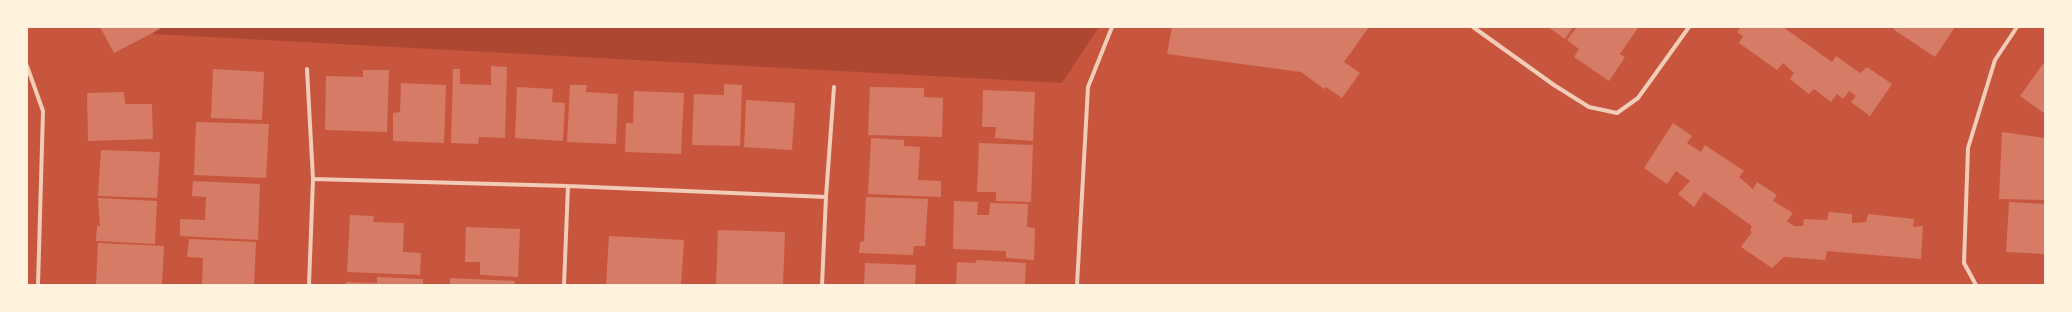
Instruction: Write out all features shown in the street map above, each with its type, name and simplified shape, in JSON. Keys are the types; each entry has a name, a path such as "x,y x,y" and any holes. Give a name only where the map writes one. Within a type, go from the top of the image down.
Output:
{"street":[{"path":"1077,285 1088,87 1112,27"},
{"path":"1473,27 1554,85 1589,107 1618,113 1638,98 1689,27"},
{"path":"1976,285 1964,263 1968,148 1995,60 2017,27"},
{"path":"27,66 43,110 38,285"},
{"path":"308,69 313,179 309,285"},
{"path":"822,285 826,197 834,87"},
{"path":"313,179 568,186 826,197"},
{"path":"564,285 568,186"}],"shaded area":[{"path":"151,27 1099,27 1062,83 154,34"}],"building":[{"path":"100,27 159,27 160,29 114,53"},
{"path":"1172,27 1369,27 1344,62 1360,73 1342,98 1326,87 1324,89 1301,72 1167,54"},
{"path":"1548,27 1573,27 1565,39"},
{"path":"1577,27 1638,28 1620,54 1625,57 1609,81 1574,57 1579,49 1567,40"},
{"path":"1741,27 1783,27 1832,62 1836,56 1860,73 1867,67 1892,84 1870,116 1851,102 1856,96 1849,91 1843,99 1837,94 1831,102 1814,89 1809,94 1790,79 1794,73 1783,63 1777,70 1739,43 1743,36 1737,32"},
{"path":"1894,27 1955,27 1935,57 1893,29"},
{"path":"2045,61 2045,114 2020,96"},
{"path":"491,66 507,67 505,138 479,137 478,144 451,143 453,69 460,69 460,84 491,85"},
{"path":"213,69 264,72 262,120 211,118"},
{"path":"363,70 389,70 387,132 325,130 326,76 363,77"},
{"path":"401,83 446,85 444,143 393,141 393,113 400,112"},
{"path":"724,84 742,85 740,146 692,145 694,94 724,95"},
{"path":"570,85 587,85 586,92 618,94 616,144 567,142"},
{"path":"517,87 553,89 552,102 565,103 563,141 515,138"},
{"path":"870,87 924,88 924,97 943,98 942,137 868,135"},
{"path":"983,90 1035,92 1033,141 995,138 996,127 982,127"},
{"path":"634,91 684,93 681,154 625,152 626,123 633,123"},
{"path":"124,92 125,104 152,104 153,139 88,141 87,93"},
{"path":"746,100 795,103 792,150 744,147"},
{"path":"196,122 269,124 266,178 194,175"},
{"path":"1673,123 1692,136 1687,143 1701,152 1705,145 1744,171 1739,177 1753,189 1757,182 1777,195 1773,201 1793,213 1787,221 1794,226 1803,226 1804,219 1827,220 1829,212 1852,214 1852,223 1866,222 1868,214 1914,219 1913,227 1923,226 1921,259 1827,251 1825,260 1784,257 1772,268 1741,247 1752,232 1750,231 1752,226 1704,192 1694,207 1678,194 1690,181 1676,171 1667,184 1644,168"},
{"path":"2002,132 2045,138 2045,200 1999,199"},
{"path":"871,138 904,140 904,146 920,147 918,180 941,181 941,197 868,194"},
{"path":"979,143 1033,145 1031,202 996,201 996,192 977,192"},
{"path":"101,150 160,152 157,198 98,196"},
{"path":"193,181 260,184 258,240 180,236 180,219 205,220 206,197 192,196"},
{"path":"866,197 928,199 925,246 914,246 913,255 859,253 860,242 864,241"},
{"path":"98,198 157,201 155,244 96,241 97,226 100,226"},
{"path":"954,201 978,202 977,215 989,215 990,203 1028,204 1027,227 1035,228 1034,260 1006,258 1006,251 953,249"},
{"path":"2009,202 2045,204 2045,254 2006,252"},
{"path":"350,215 374,216 373,222 404,223 403,252 421,253 420,275 347,272"},
{"path":"466,227 520,229 518,277 480,275 480,262 465,262"},
{"path":"718,230 785,232 783,285 716,285"},
{"path":"609,236 684,240 681,285 606,285"},
{"path":"189,239 256,242 254,285 202,285 203,258 187,257"},
{"path":"98,243 164,246 162,285 96,285"},
{"path":"976,260 1026,263 1025,285 956,285 957,262 976,263"},
{"path":"865,263 916,265 915,285 864,285"},
{"path":"377,277 423,279 423,285 346,285 346,282 377,283"},
{"path":"450,278 515,281 515,285 450,285"}]}
